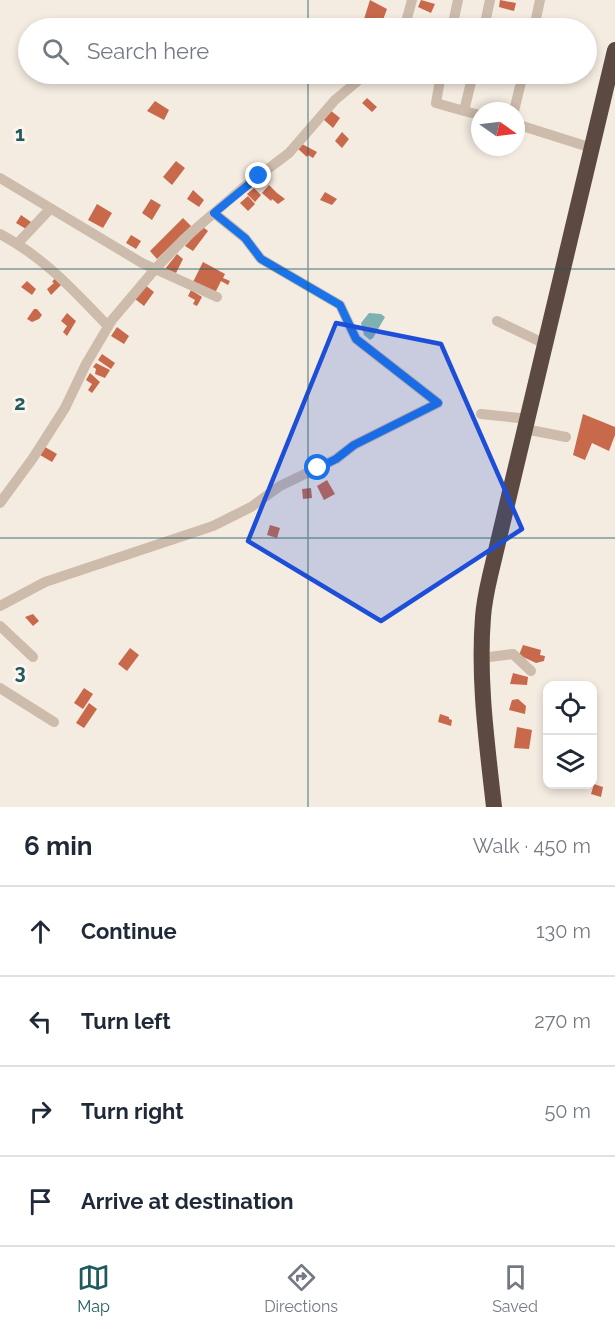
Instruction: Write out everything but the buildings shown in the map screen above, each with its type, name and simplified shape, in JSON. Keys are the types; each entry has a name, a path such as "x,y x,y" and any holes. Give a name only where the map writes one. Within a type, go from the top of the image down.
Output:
{"highway":[{"path":"494,807 487,748 481,658 483,614 615,50"}],"street":[{"path":"407,18 412,0"},
{"path":"454,18 458,0"},
{"path":"486,18 490,0"},
{"path":"536,18 540,0"},
{"path":"0,503 33,458 64,408 108,326 156,268 185,238 244,187 289,153 335,100 354,84"},
{"path":"439,84 436,103 471,113"},
{"path":"464,111 471,84"},
{"path":"516,102 521,84"},
{"path":"525,127 592,148"},
{"path":"0,192 2,179 142,263 217,297"},
{"path":"18,243 50,209"},
{"path":"0,606 45,582 213,526 251,507 280,486 336,459 354,445 438,403 356,339 340,305 261,259 245,238 214,213"},
{"path":"0,234 18,243 54,270 108,326"},
{"path":"497,321 545,344"},
{"path":"481,414 526,424 566,437"},
{"path":"0,626 33,657"},
{"path":"481,658 513,654 531,671"},
{"path":"0,688 54,722"}],"highlighted area":[{"path":"336,323 441,344 522,529 381,621 248,541"}],"water":[{"path":"369,313 381,314 385,317 370,340 364,335 361,323"}],"route":[{"path":"259,176 214,213 245,238 261,259 340,305 356,339 438,403 354,445 336,459 318,468"}]}
